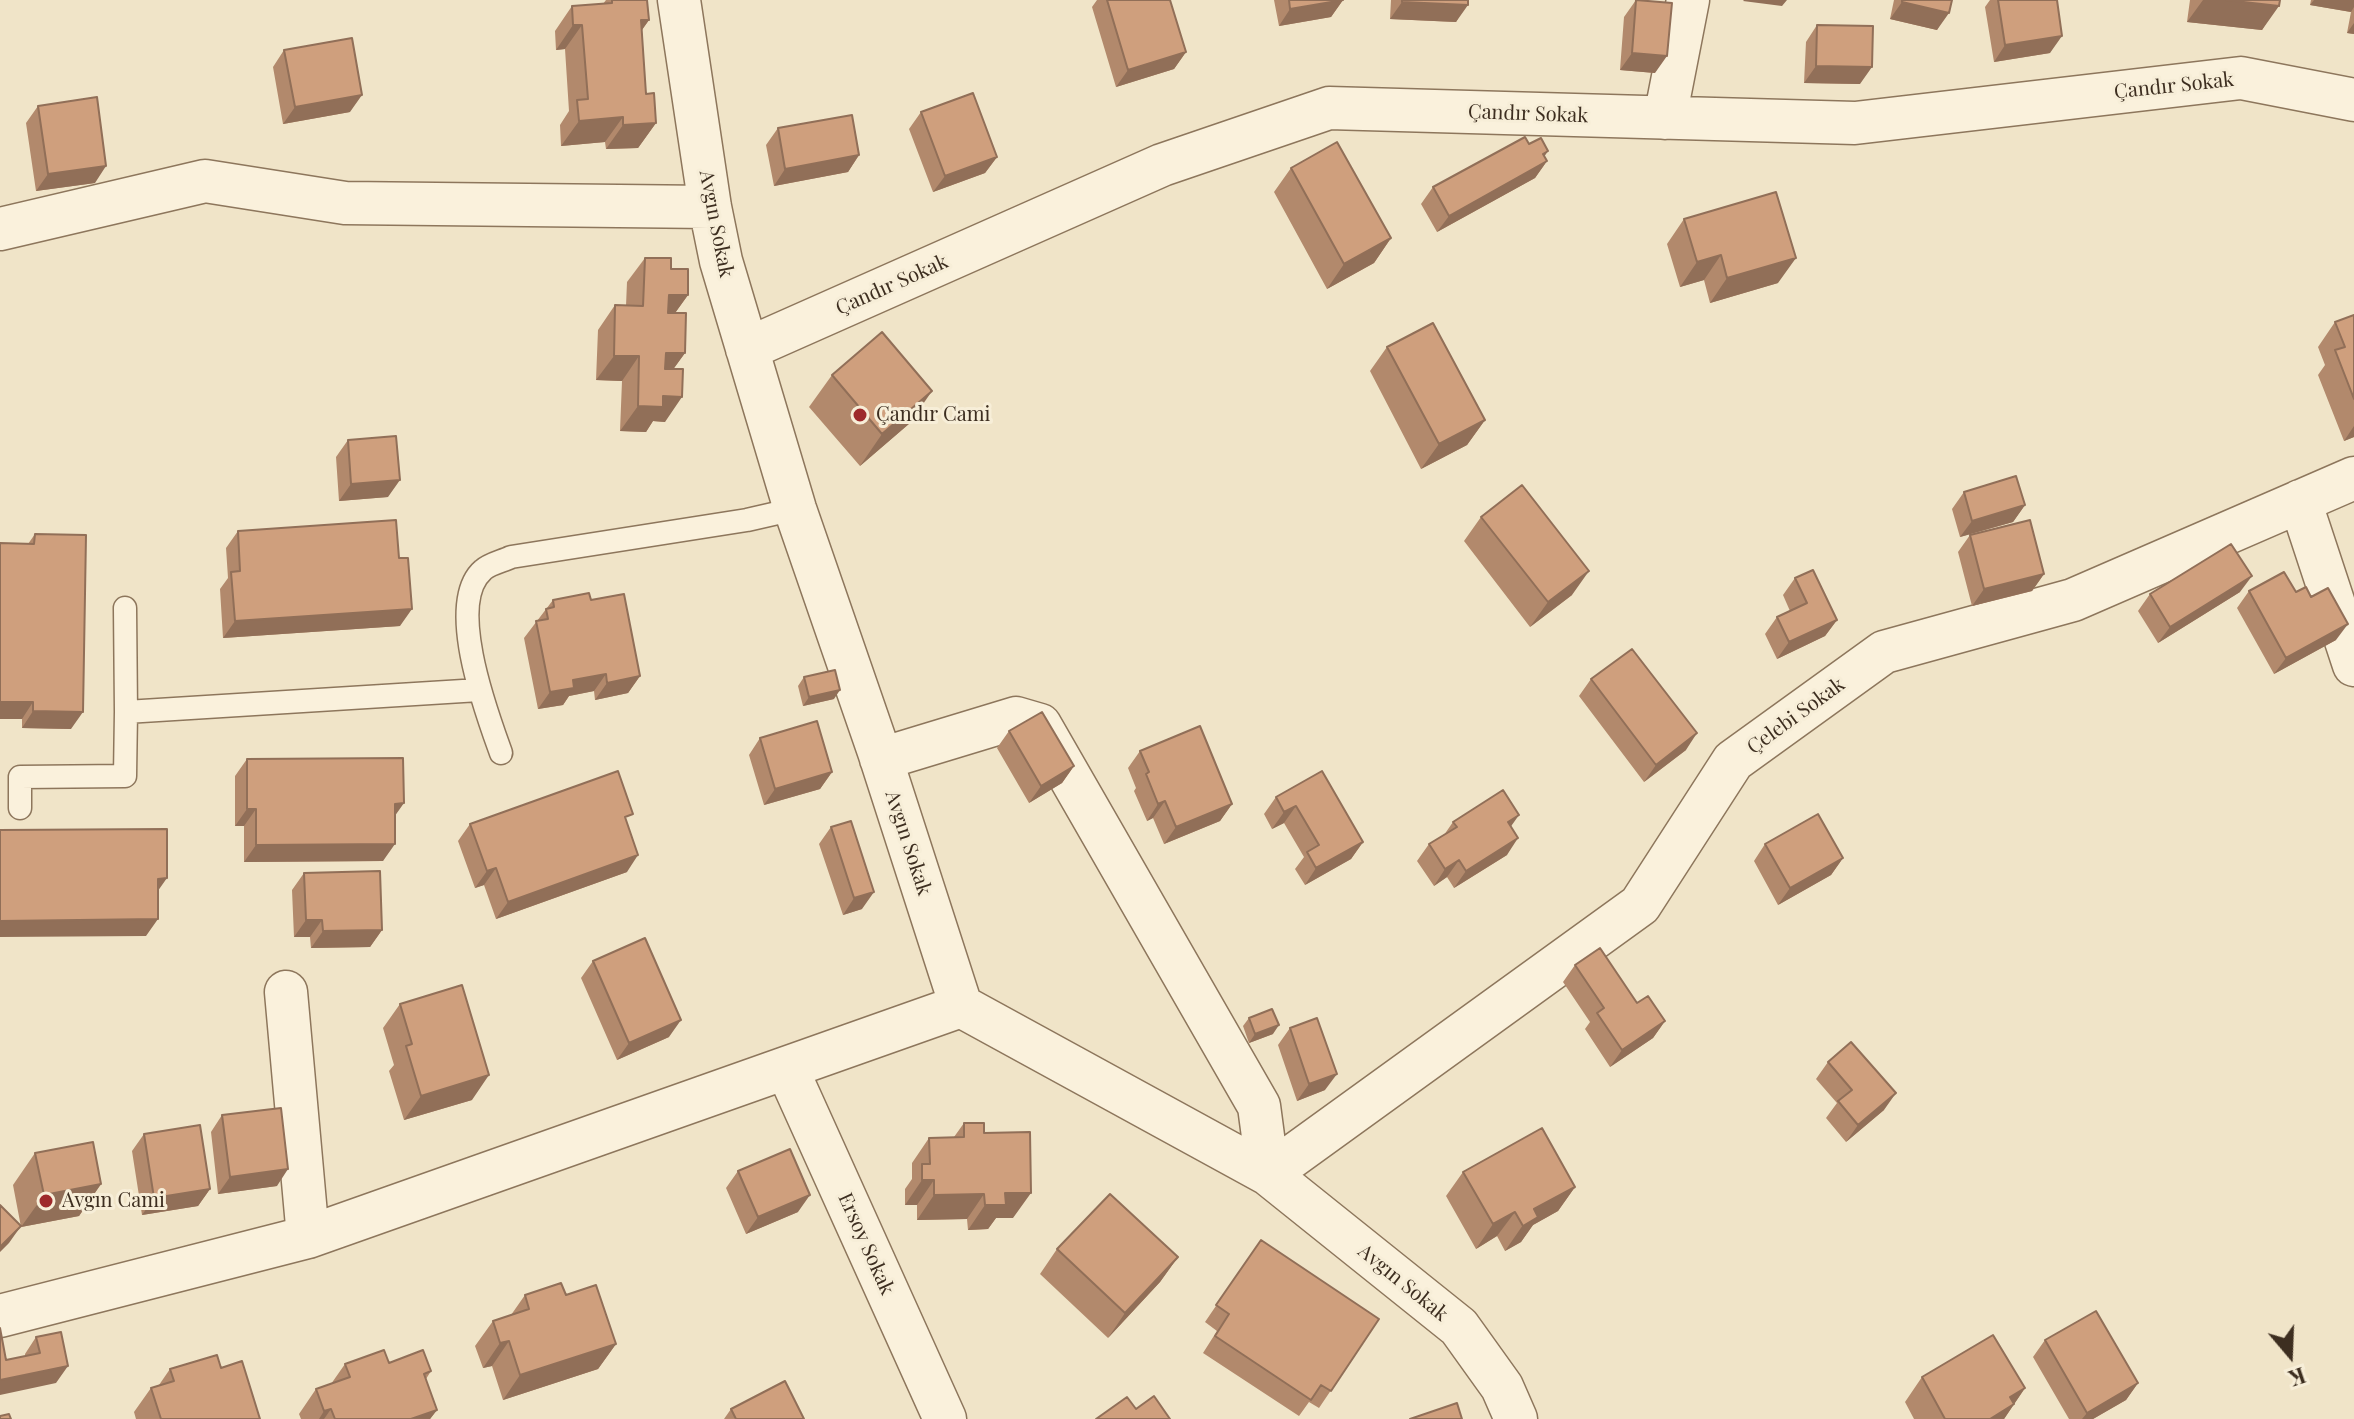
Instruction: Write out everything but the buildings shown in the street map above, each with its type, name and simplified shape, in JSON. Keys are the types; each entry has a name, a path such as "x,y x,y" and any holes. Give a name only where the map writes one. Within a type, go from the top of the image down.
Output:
{"street":[{"name":"Avgın Sokak","path":"679,0 721,261 795,509 961,1006 1268,1174 1459,1327 1502,1387 1516,1419"},
{"path":"1665,118 1688,0"},
{"name":"Çandır Sokak","path":"747,349 1162,165 1329,108 1855,123 2241,78 2354,100"},
{"path":"0,229 205,181 345,203 710,207"},
{"name":"Çelebi Sokak","path":"1268,1174 1640,905 1733,761 1884,652 2073,600 2354,478"},
{"path":"2300,501 2354,665"},
{"path":"881,759 1016,718 1040,725 1259,1106 1268,1174"},
{"path":"286,992 308,1237"},
{"path":"0,1316 308,1237 961,1006"},
{"name":"Ersoy Sokak","path":"787,1069 945,1419"}],"lane":[{"path":"501,753 479,690 469,646 468,596 482,571 511,557 747,520 795,509"},
{"path":"20,808 20,777 125,776 125,608"},
{"path":"126,712 479,690"}],"place":[{"name":"Çandır Cami","path":"860,415"},
{"name":"Avgın Cami","path":"46,1201"}]}
